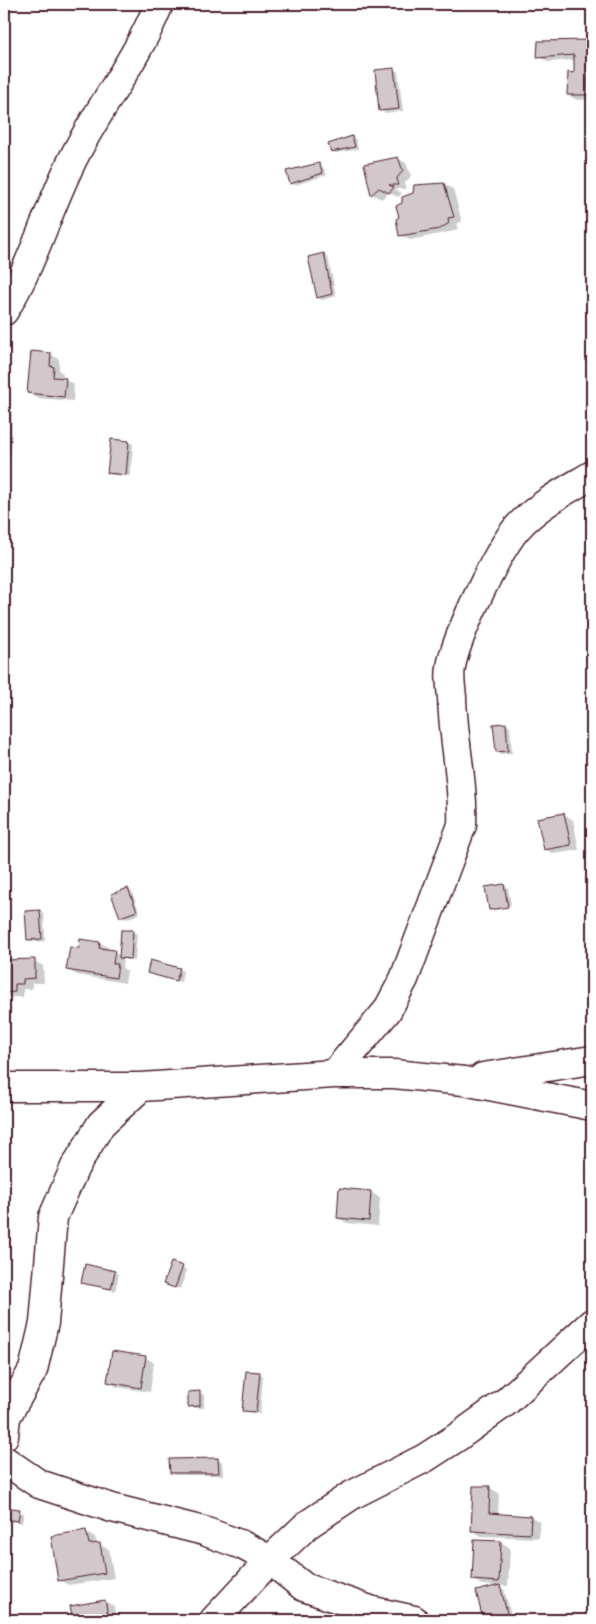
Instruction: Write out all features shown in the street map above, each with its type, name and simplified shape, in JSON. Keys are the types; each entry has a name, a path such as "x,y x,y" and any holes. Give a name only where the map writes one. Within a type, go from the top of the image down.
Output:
{"street":[{"path":"4,311 22,280 76,154 132,61 159,4"},
{"path":"334,1074 387,1011 404,980 462,825 463,805 452,714 450,667 469,617 497,558 517,528 540,508 592,476"},
{"path":"464,1081 592,1060"},
{"path":"4,1087 141,1087 334,1074 394,1074 464,1081 592,1106"},
{"path":"4,1436 6,1417 34,1370 44,1323 53,1217 75,1167 100,1124 141,1087"},
{"path":"214,1620 270,1560 307,1525 328,1510 425,1458 506,1402 592,1323"},
{"path":"4,1460 40,1484 112,1508 204,1531 242,1545 270,1560 304,1587 373,1611 414,1620"}],"building":[{"path":"589,40 587,95 567,95 568,72 574,73 574,55 537,58 538,41"},
{"path":"394,68 399,109 379,111 375,70"},
{"path":"352,136 355,147 331,152 328,144"},
{"path":"398,157 403,171 397,178 398,185 389,185 394,187 389,193 379,188 371,195 364,164"},
{"path":"319,163 323,173 290,184 286,171"},
{"path":"444,183 454,217 448,218 449,223 440,229 399,236 396,219 399,217 396,206 402,203 402,197 413,193 414,185"},
{"path":"324,253 332,294 317,298 308,257"},
{"path":"31,351 51,353 50,366 54,367 53,377 66,378 64,397 27,393"},
{"path":"111,439 129,441 126,475 107,473"},
{"path":"506,723 508,751 496,752 493,724"},
{"path":"564,813 571,845 544,850 537,818"},
{"path":"504,884 508,907 489,910 485,887"},
{"path":"128,888 137,911 120,917 111,894"},
{"path":"40,910 42,939 27,940 25,911"},
{"path":"121,930 133,930 131,959 119,958"},
{"path":"80,939 100,942 99,948 115,950 113,964 118,964 116,978 66,970 70,947 79,948"},
{"path":"35,959 35,978 23,979 23,984 15,984 15,992 4,993 4,960"},
{"path":"150,960 180,968 176,981 147,973"},
{"path":"339,1188 371,1191 369,1221 337,1218"},
{"path":"171,1262 183,1266 175,1288 163,1284"},
{"path":"85,1264 115,1271 111,1289 81,1283"},
{"path":"112,1351 146,1356 141,1388 107,1382"},
{"path":"246,1371 260,1372 256,1412 242,1411"},
{"path":"200,1391 200,1406 188,1407 188,1392"},
{"path":"218,1458 219,1473 170,1473 169,1459"},
{"path":"473,1486 490,1486 489,1513 531,1516 530,1534 471,1531"},
{"path":"4,1507 20,1509 18,1521 4,1519"},
{"path":"86,1530 89,1544 100,1543 105,1573 58,1581 51,1536"},
{"path":"474,1540 501,1541 499,1582 472,1580"},
{"path":"500,1585 508,1617 483,1620 476,1591"},
{"path":"105,1600 109,1620 73,1620 70,1606"}]}
